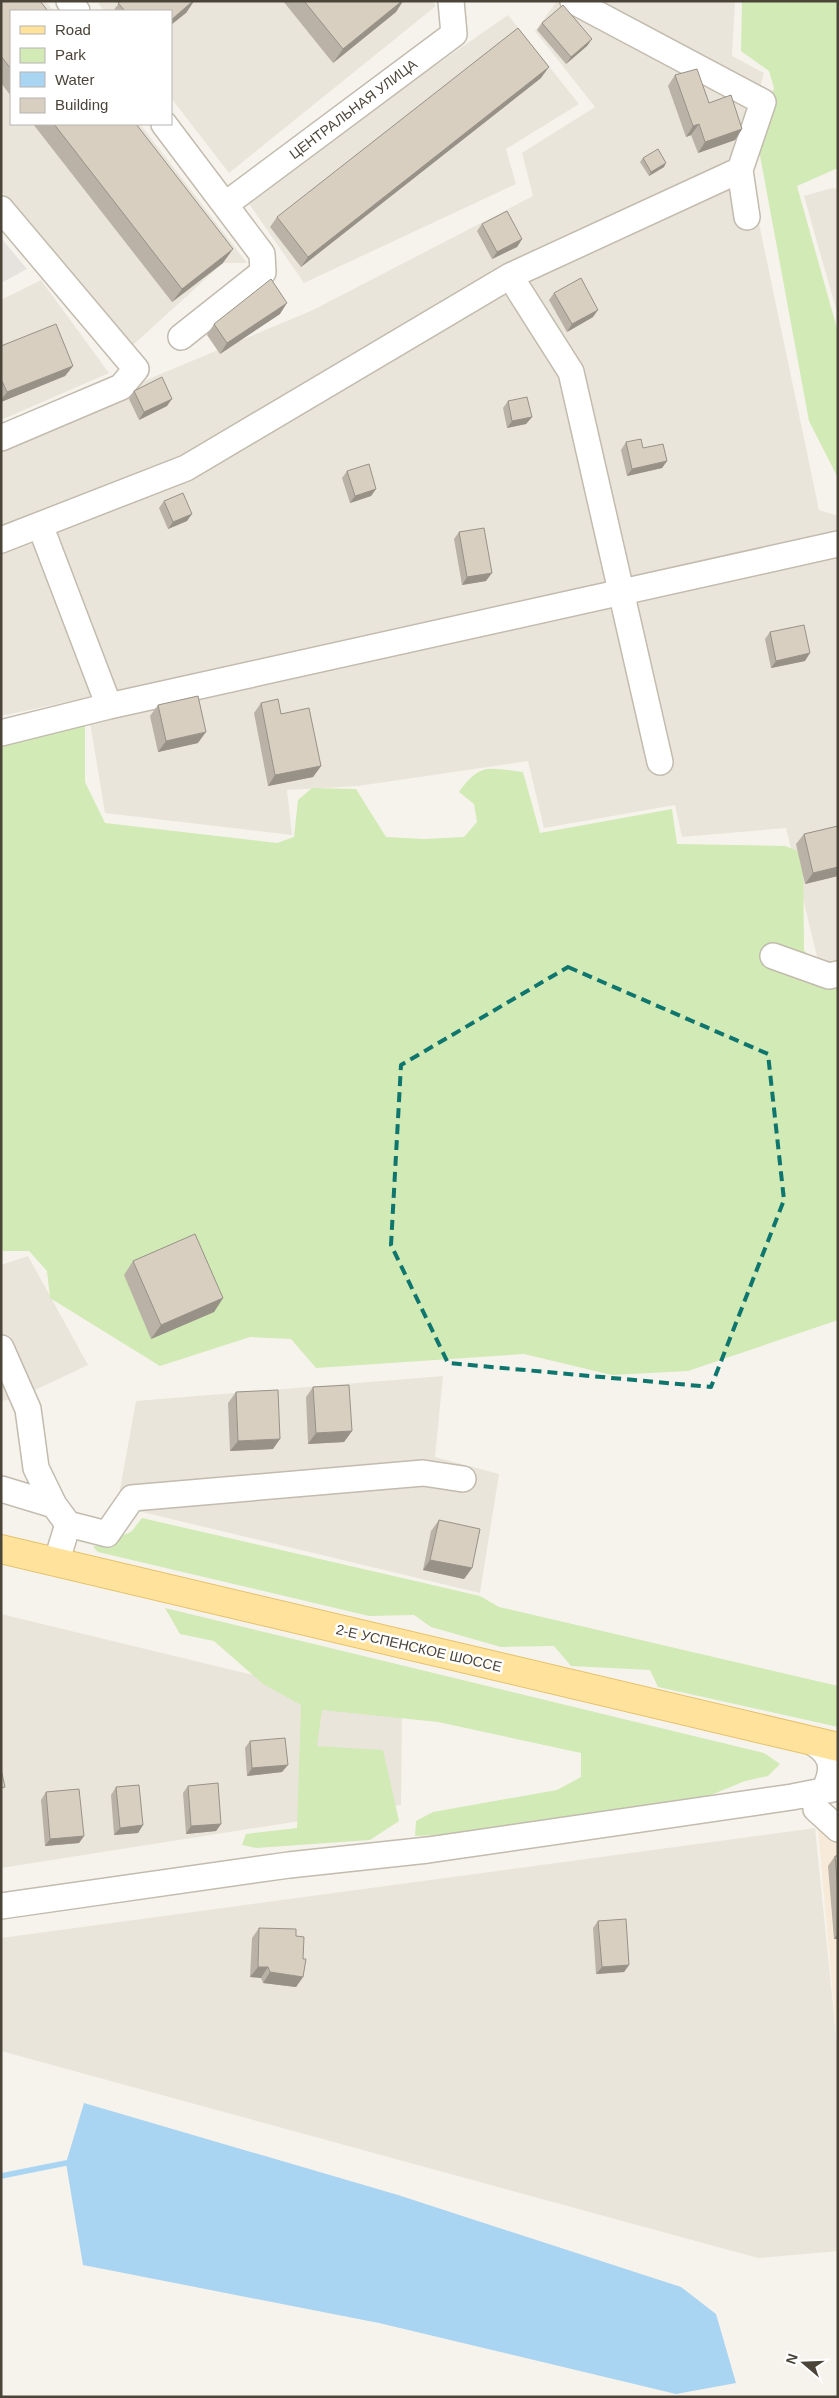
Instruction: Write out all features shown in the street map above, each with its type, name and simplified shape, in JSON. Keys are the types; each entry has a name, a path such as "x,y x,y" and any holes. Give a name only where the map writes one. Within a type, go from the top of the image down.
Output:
{"main road":[{"name":"2-Е УСПЕНСКОЕ ШОССЕ","path":"1,1549 57,1560 838,1747"}],"street":[{"name":"ЦЕНТРАЛЬНАЯ УЛИЦА","path":"226,204 454,34 451,1"},
{"path":"573,1 763,102 740,170 747,216"},
{"path":"165,125 262,254 263,272 181,337"},
{"path":"1,540 186,468 510,276 740,170"},
{"path":"1,209 136,369 121,388 1,438"},
{"path":"510,276 571,372 660,762"},
{"path":"40,525 109,706"},
{"path":"1,733 109,706 838,544"},
{"path":"773,956 829,976 838,974"},
{"path":"1,1348 28,1409 36,1468 61,1515 57,1560"},
{"path":"1,1489 107,1534 132,1498 423,1473 463,1479"},
{"path":"808,1740 818,1745 830,1760 831,1772 826,1796 838,1829"},
{"path":"1,1906 289,1864 428,1850 826,1796"}],"highlighted area":[{"path":"568,967 768,1054 784,1200 711,1387 448,1363 391,1245 401,1065"}],"shaded area":[{"path":"1,1 46,1 52,10 10,10 10,125 141,125 247,263 223,263 132,346 1,191"},
{"path":"97,1 432,1 436,6 229,173 172,99 172,10 103,10"},
{"path":"557,1 735,1 732,56 764,73 743,147 819,510 838,516 838,962 819,965 786,828 682,837 675,805 544,828 528,761 358,786 287,790 292,835 105,813 86,698 1,716 1,441 313,310 533,196 522,153 595,107 535,31"},
{"path":"508,15 579,104 506,149 516,184 304,283 245,198"},
{"path":"832,188 838,189 838,316 804,196"},
{"path":"1,238 27,269 1,283"},
{"path":"41,280 109,373 1,420 1,300"},
{"path":"28,1256 88,1365 18,1398 1,1401 1,1265"},
{"path":"443,1376 435,1457 499,1474 480,1593 117,1506 136,1401"},
{"path":"1,1614 402,1711 401,1805 1,1868"},
{"path":"838,1826 838,2052 818,1829"},
{"path":"815,1828 838,2054 838,2251 758,2258 1,2051 1,1938"}],"green space":[{"path":"742,1 838,1 838,168 797,186 838,332 838,478 809,421 757,139 774,88 769,71 741,51"},
{"path":"85,720 85,782 105,823 277,843 294,837 298,800 312,788 356,789 386,837 424,839 464,837 477,822 474,804 459,792 466,782 480,771 493,769 523,772 540,833 672,809 677,844 785,846 803,853 804,950 824,982 838,984 838,1320 688,1371 612,1375 524,1354 316,1368 291,1339 250,1337 160,1366 50,1298 47,1271 29,1251 1,1251 1,729"},
{"path":"142,1518 480,1596 499,1607 838,1686 838,1727 658,1687 650,1670 571,1666 554,1646 501,1647 431,1627 414,1615 369,1616 98,1552 93,1547 131,1532"},
{"path":"165,1608 764,1753 780,1764 768,1776 745,1781 706,1797 463,1834 415,1836 416,1821 433,1812 557,1790 581,1777 581,1753 438,1722 322,1710 317,1746 383,1750 399,1821 370,1840 256,1848 242,1845 246,1834 297,1828 301,1705 263,1684 214,1641 180,1634"}],"water":[{"path":"84,2103 398,2195 681,2287 716,2314 736,2383 676,2394 379,2323 83,2265 66,2163"}],"building":[{"path":"1,1 40,1 47,10 10,10 10,68 1,56"},
{"path":"121,1 193,1 172,19 172,10 124,10 118,3"},
{"path":"304,1 402,1 343,49"},
{"path":"563,5 592,39 571,57 542,23"},
{"path":"518,28 549,67 308,257 277,217"},
{"path":"697,69 709,103 731,95 742,129 705,142 699,124 693,126 675,75"},
{"path":"55,125 137,125 233,249 182,289"},
{"path":"658,149 666,163 651,172 643,158"},
{"path":"507,211 522,239 497,252 482,224"},
{"path":"581,278 598,310 572,324 554,293"},
{"path":"271,279 287,303 227,343 214,324"},
{"path":"56,324 73,366 7,392 1,379 1,346"},
{"path":"162,377 172,399 144,412 134,391"},
{"path":"527,397 532,417 512,421 508,401"},
{"path":"641,439 643,448 663,444 667,461 632,469 626,442"},
{"path":"369,464 376,489 355,496 347,471"},
{"path":"183,493 192,514 173,522 164,501"},
{"path":"484,528 492,573 467,577 459,532"},
{"path":"804,625 810,653 776,661 770,632"},
{"path":"198,696 206,732 166,741 158,705"},
{"path":"278,699 281,714 309,708 321,766 275,775 261,703"},
{"path":"838,826 838,867 813,873 804,834"},
{"path":"195,1234 223,1298 161,1325 133,1261"},
{"path":"349,1385 352,1431 316,1433 313,1387"},
{"path":"278,1390 280,1439 238,1441 236,1392"},
{"path":"439,1520 480,1529 472,1568 430,1560"},
{"path":"285,1738 288,1765 252,1768 250,1741"},
{"path":"1,1769 5,1787 1,1788"},
{"path":"218,1783 221,1824 191,1826 188,1786"},
{"path":"139,1785 143,1825 120,1828 116,1787"},
{"path":"79,1789 84,1836 50,1839 46,1792"},
{"path":"835,1856 838,1856 838,1891"},
{"path":"626,1919 629,1965 602,1967 598,1921"},
{"path":"259,1928 296,1929 296,1936 304,1937 303,1959 306,1959 303,1977 270,1972 268,1967 258,1967"}],"waterway":[{"path":"1,2176 66,2163"}]}
